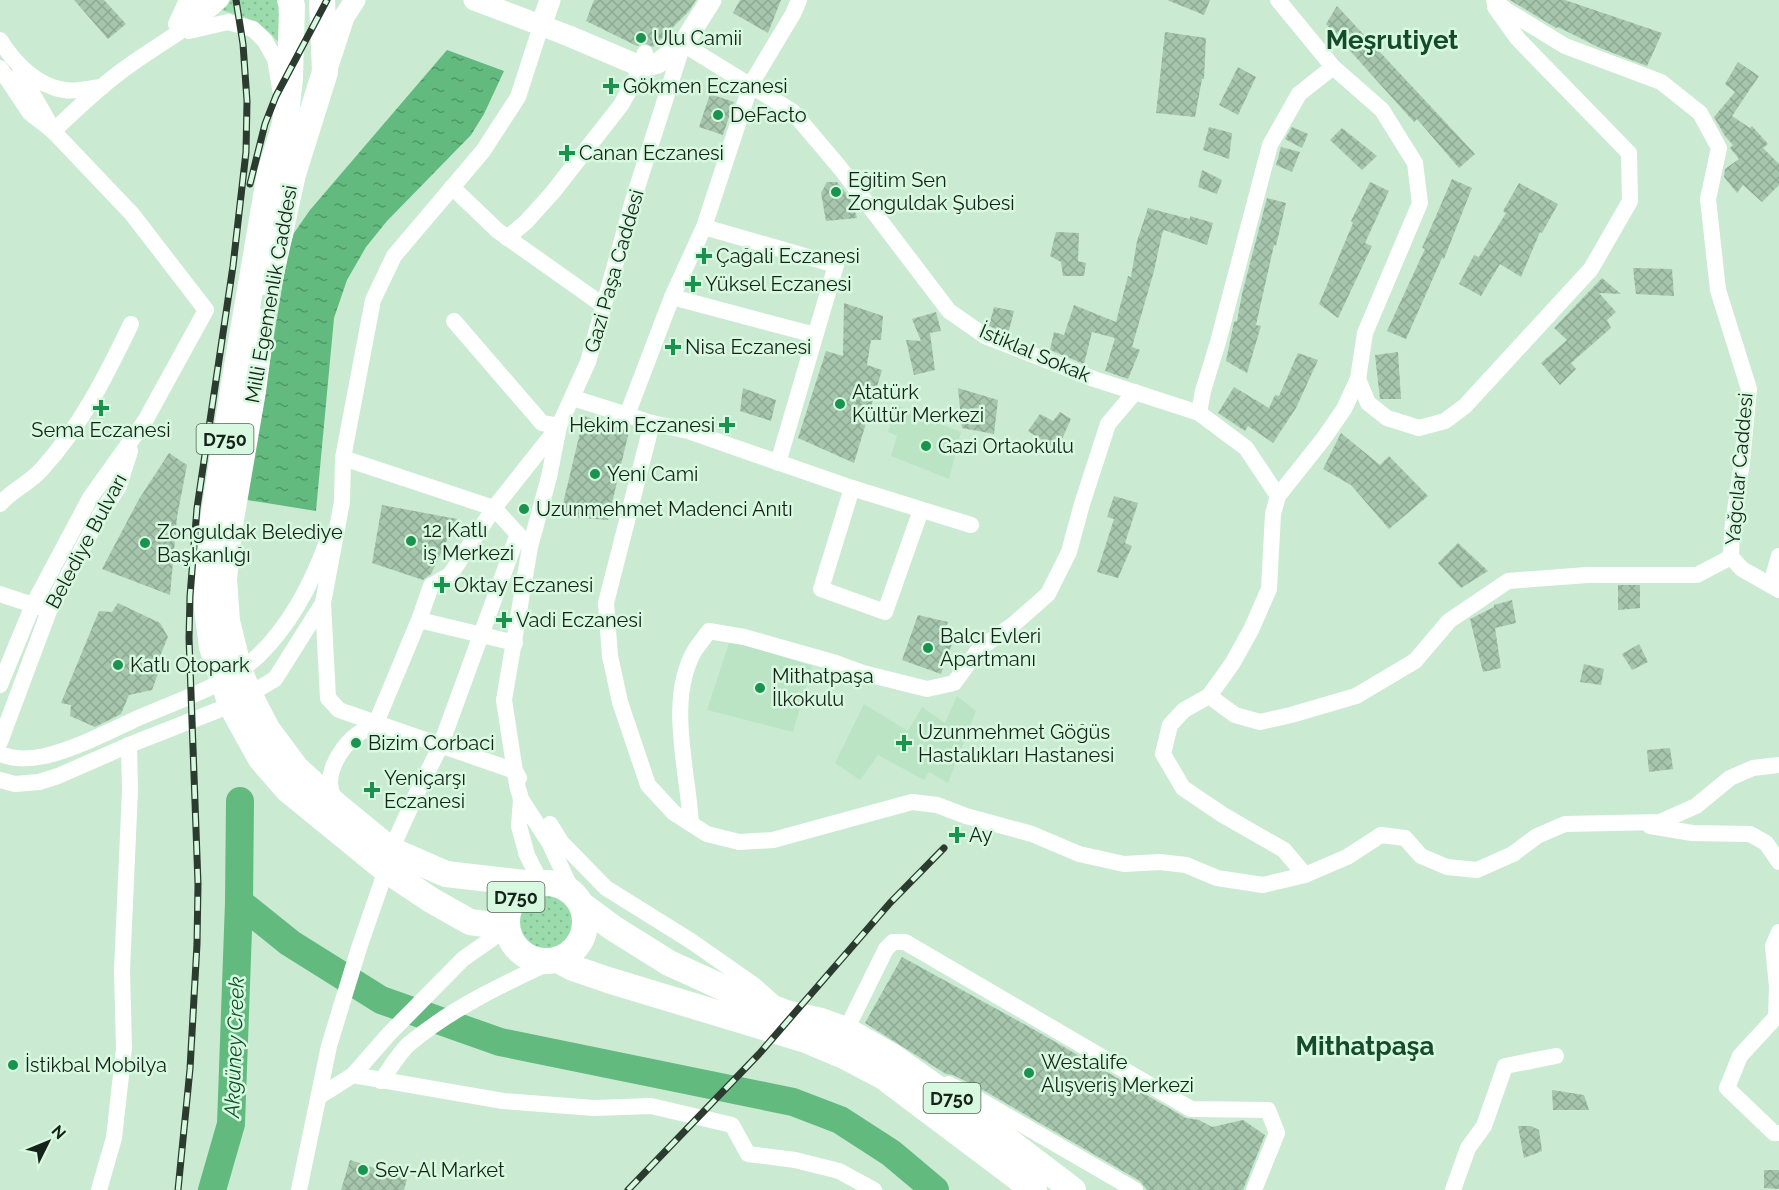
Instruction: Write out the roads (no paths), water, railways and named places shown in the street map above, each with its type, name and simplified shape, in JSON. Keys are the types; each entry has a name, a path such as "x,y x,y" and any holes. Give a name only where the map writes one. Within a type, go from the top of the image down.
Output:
{"highway":[{"name":"D750","path":"290,0 292,6 290,75 285,124 270,173 234,384 208,553 206,601 212,647 231,675 261,759 288,790 389,860 446,874 537,884 556,883 568,889 613,928 669,963 786,1013 821,1021 846,1030 893,1057 958,1102 1072,1190"},
{"name":"Milli Egemenlik Caddesi","path":"231,675 224,579 229,531 271,270 293,174 326,72 322,0"},
{"name":"D750","path":"240,700 267,729 296,768 431,900 470,922 507,928"},
{"name":"D750","path":"537,884 519,892 511,903 507,915 507,928 511,940 519,951 530,958 542,961 556,960 608,980 806,1040 844,1056 884,1077 1034,1190"},
{"path":"556,960 567,956 584,936 586,922 577,899"}],"main road":[{"path":"326,72 344,16 355,0"},
{"path":"474,0 541,26 643,60 658,63 683,44"},
{"path":"541,26 549,0"},
{"name":"Gazi Paşa Caddesi","path":"683,44 711,0"}],"street":[{"path":"171,36 187,0"},
{"path":"171,36 204,0"},
{"path":"0,40 5,61 30,113 54,131 102,87 171,36 202,18 221,0"},
{"path":"627,415 672,297 704,227 751,84 799,0"},
{"path":"1278,0 1333,67 1382,110 1415,163 1420,203 1365,333 1358,379 1344,409 1278,496 1273,514 1269,589 1251,630 1232,664 1209,696 1184,710 1170,725 1163,754 1183,788 1223,815 1284,850 1305,875"},
{"path":"1358,379 1368,403 1387,418 1419,428 1445,421 1465,406 1591,269 1630,201 1629,153 1518,39 1492,0"},
{"name":"Yağcılar Caddesi","path":"1492,0 1565,46 1661,82 1700,113 1719,148 1708,199 1718,290 1749,389 1731,557 1742,569 1775,587"},
{"path":"171,36 228,22 253,29 265,41 275,59 285,124"},
{"path":"541,26 518,97 483,151 394,256 373,300 343,458 342,502 323,603 328,698 339,710 514,771 561,842 606,888 691,941 754,985 786,1013"},
{"name":"İstiklal Sokak","path":"683,44 792,111 841,169 949,310 985,336 1094,379 1199,413 1246,448 1278,496"},
{"name":"Gazi Paşa Caddesi","path":"522,799 514,771 504,699 530,547 549,477 559,426 588,362 634,196 683,44"},
{"path":"507,238 526,222 553,192 621,105 643,60"},
{"path":"5,61 40,83 66,90 102,87"},
{"path":"1199,413 1270,145 1299,94 1333,67"},
{"name":"Belediye Bulvarı","path":"0,685 41,608 90,498 135,436 206,310 132,214 54,131"},
{"path":"452,187 507,238 604,306"},
{"path":"704,227 836,265 778,463"},
{"path":"672,297 815,335"},
{"path":"384,726 431,586 450,575 494,508 559,426 542,423 454,321"},
{"path":"0,504 7,496 40,472 66,441 102,383 132,324"},
{"path":"691,824 680,706 686,673 694,651 708,632 744,637 836,663 862,673 927,689 954,683 979,649 1014,624 1048,594 1069,552 1108,424 1135,392"},
{"path":"573,398 652,423 688,431 852,488 971,525"},
{"path":"652,423 606,603 607,633 614,680 648,785 674,813 707,834 739,842 773,840 912,802 938,805 966,816 1032,834 1079,854 1124,864 1160,862 1186,865 1217,878 1263,885 1305,875 1347,857 1381,835 1405,838 1421,856 1447,867 1477,870 1513,854 1537,836 1565,824 1660,822 1696,806 1730,778 1753,768 1779,765"},
{"path":"343,458 494,508 530,547"},
{"path":"852,488 821,589 885,612 921,510"},
{"path":"0,754 25,759 46,756 89,741 231,675 258,657 278,634 310,584 342,502"},
{"path":"299,1190 329,1046 359,948 389,860 416,795 440,747 518,534"},
{"path":"1775,587 1779,556"},
{"path":"1209,696 1235,715 1260,722 1291,715 1356,696 1415,661 1449,621 1508,581 1587,575 1697,575 1731,557"},
{"path":"0,594 41,608"},
{"path":"0,780 15,784 39,782 71,771 240,700 274,679 323,603"},
{"name":"Belediye Bulvarı","path":"0,742 41,608"},
{"path":"419,620 515,644"},
{"path":"336,805 330,785 331,772 339,756 358,734 371,728 384,726"},
{"path":"99,1190 114,1138 124,1048 122,970 130,790 129,745"},
{"path":"522,799 519,826 537,884"},
{"path":"522,799 550,844 577,899"},
{"path":"1629,822 1692,833 1750,834 1766,843 1779,862"},
{"path":"320,1096 353,1075 442,979 463,959 507,928"},
{"path":"1779,932 1773,946 1778,987 1776,1017 1740,1056 1727,1088 1774,1133 1779,1133"},
{"path":"846,1030 886,949 893,942 904,942 1191,1109 1268,1110 1277,1133 1254,1190"},
{"path":"381,1081 408,1046 469,1002 556,960"},
{"path":"1453,1190 1468,1148 1484,1126 1505,1066 1556,1056"},
{"path":"893,1057 978,1099 1135,1190"},
{"path":"353,1075 503,1101 594,1108 651,1106 732,1125 748,1154 795,1160 839,1171 874,1190"}],"water":[{"path":"447,50 504,71 484,114 471,135 387,221 366,247 347,280 334,318 316,511 247,500 287,257 294,233 310,210"}],"waterway":[{"name":"Akgüney Creek","path":"212,1190 231,1124 239,902 240,801"},
{"path":"239,902 290,943 381,1000 500,1042 793,1102 840,1120 891,1153 935,1190"}],"railway":[{"path":"178,1190 190,1069 197,944 198,884 189,638 190,596 197,508 233,266 246,152 247,101 243,44 236,0"},
{"path":"250,184 265,124 276,96 327,0"},
{"path":"628,1190 759,1054 890,903 944,848"}],"place":[{"name":"Ulu Camii","path":"641,38"},
{"name":"Gökmen Eczanesi","path":"611,86"},
{"name":"DeFacto","path":"718,115"},
{"name":"Canan Eczanesi","path":"567,153"},
{"name":"Eğitim Sen Zonguldak Şubesi","path":"836,192"},
{"name":"Çağali Eczanesi","path":"704,256"},
{"name":"Yüksel Eczanesi","path":"693,284"},
{"name":"Nisa Eczanesi","path":"673,347"},
{"name":"Atatürk Kültür Merkezi","path":"840,404"},
{"name":"Sema Eczanesi","path":"101,408"},
{"name":"Hekim Eczanesi","path":"727,425"},
{"name":"Gazi Ortaokulu","path":"926,446"},
{"name":"Yeni Cami","path":"595,474"},
{"name":"Uzunmehmet Madenci Anıtı","path":"524,509"},
{"name":"12 Katlı iş Merkezi","path":"411,541"},
{"name":"Zonguldak Belediye Başkanlığı","path":"145,543"},
{"name":"Oktay Eczanesi","path":"442,585"},
{"name":"Vadi Eczanesi","path":"504,620"},
{"name":"Balcı Evleri Apartmanı","path":"928,648"},
{"name":"Katlı Otopark","path":"118,665"},
{"name":"Mithatpaşa İlkokulu","path":"760,688"},
{"name":"Bizim Corbaci","path":"356,743"},
{"name":"Uzunmehmet Göğüs Hastalıkları Hastanesi","path":"904,743"},
{"name":"Yeniçarşı Eczanesi","path":"372,790"},
{"name":"Ay","path":"957,835"},
{"name":"İstikbal Mobilya","path":"13,1065"},
{"name":"Westalife Alışveriş Merkezi","path":"1029,1073"},
{"name":"Sev-Al Market","path":"363,1170"}],"district":[{"name":"Meşrutiyet","path":"1392,40"},
{"name":"Mithatpaşa","path":"1365,1046"}]}
